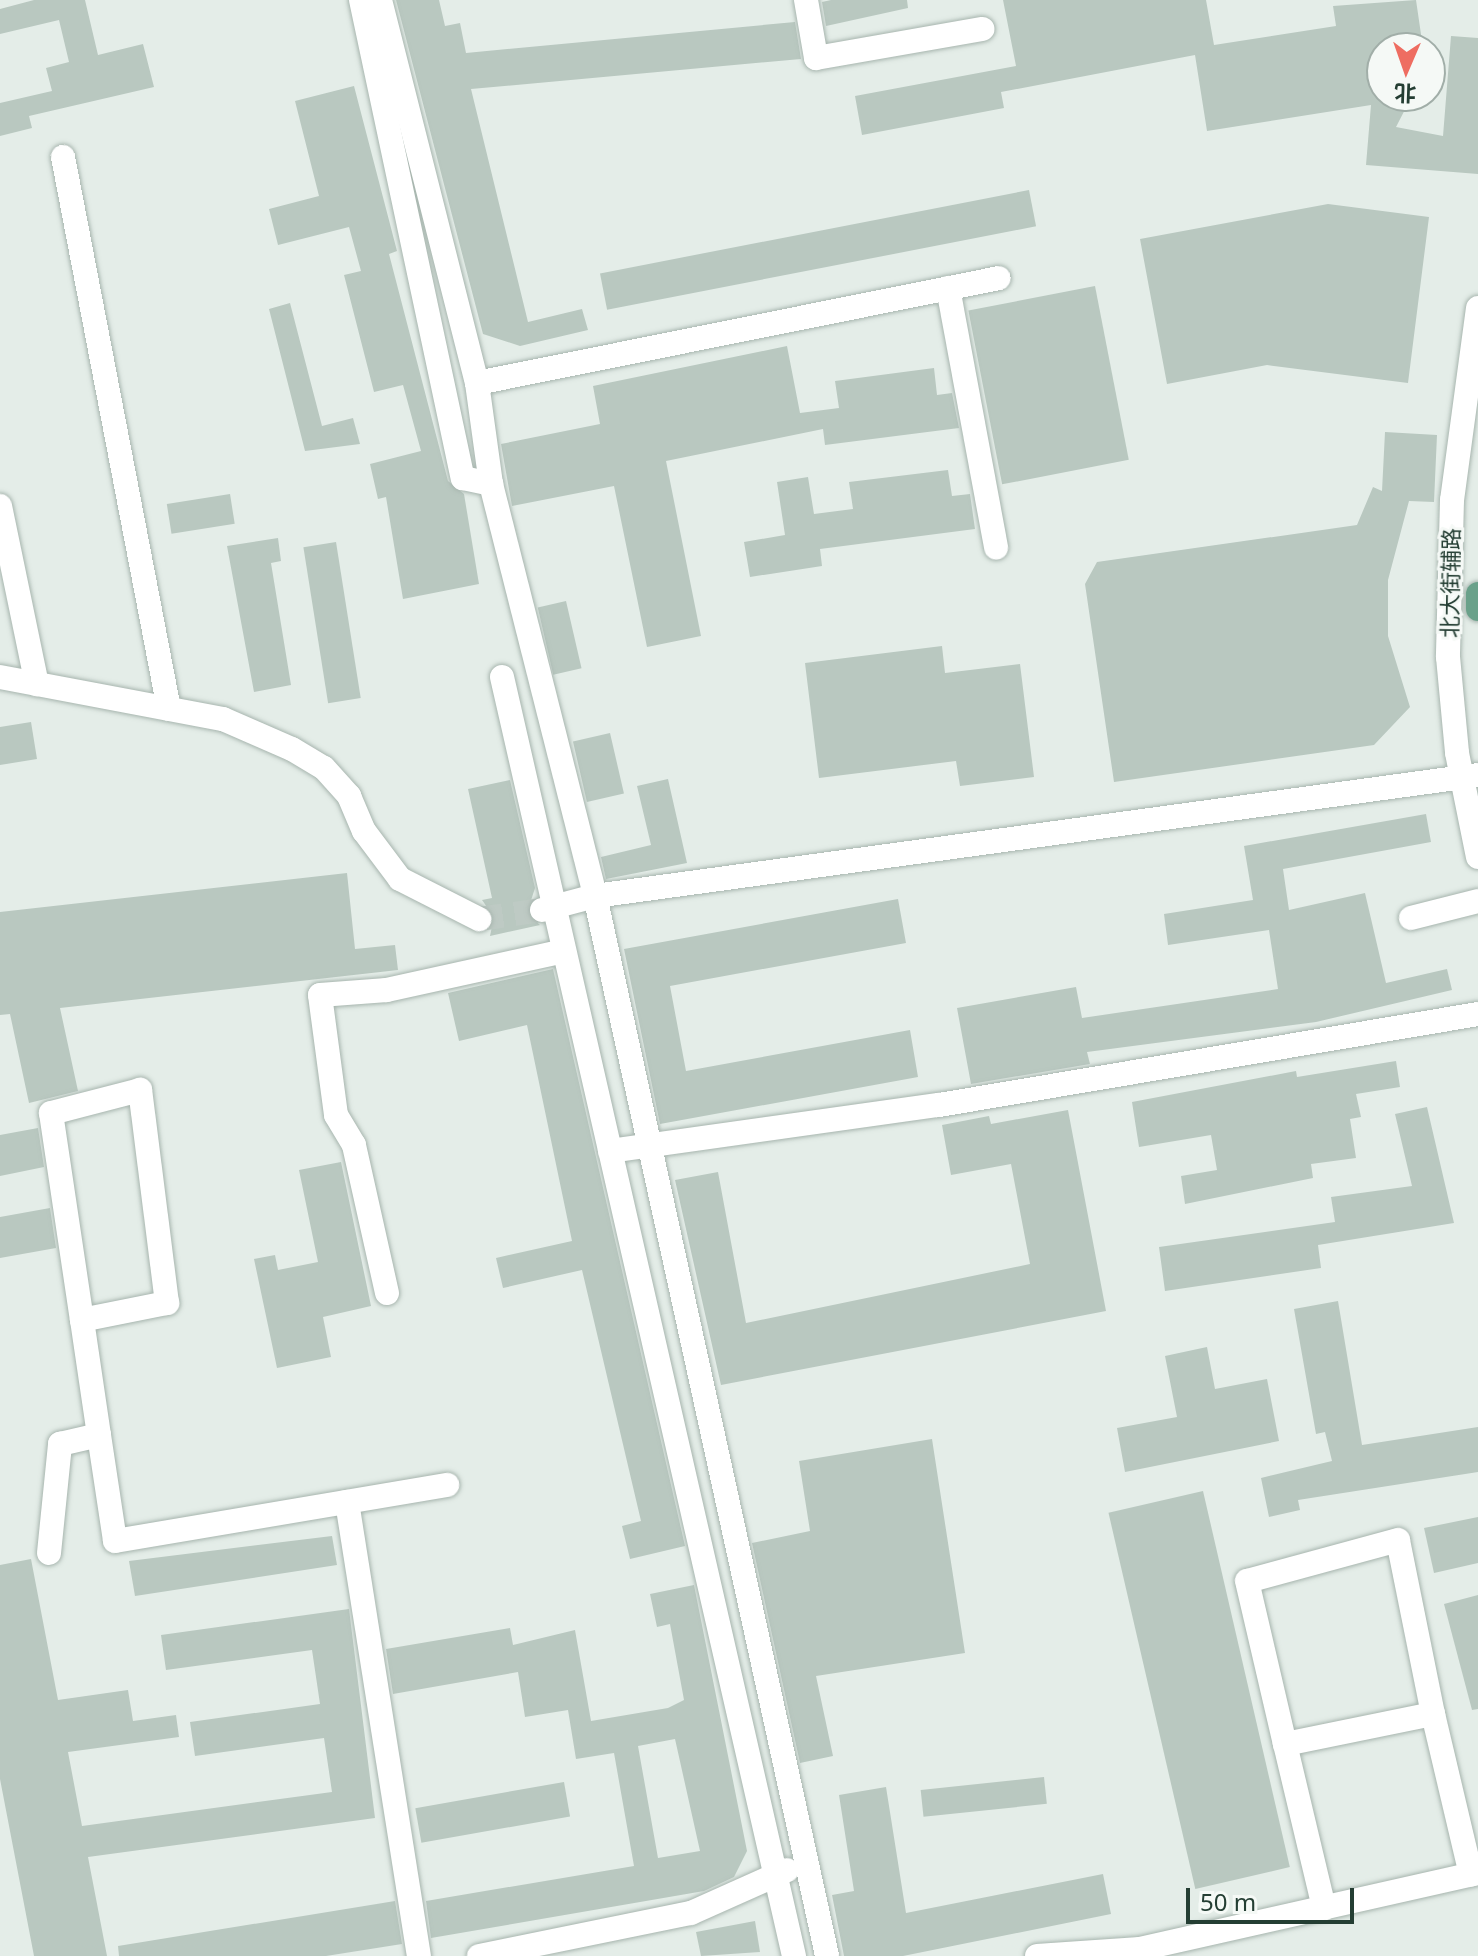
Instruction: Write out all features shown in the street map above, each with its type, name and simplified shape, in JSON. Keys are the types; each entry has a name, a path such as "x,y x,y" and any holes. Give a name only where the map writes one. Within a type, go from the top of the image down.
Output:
{"main road":[{"path":"1478,594 1478,609"}],"street":[{"path":"361,0 463,478 491,484"},
{"path":"380,0 477,383 491,484 595,896 803,1861 827,1956"},
{"path":"806,0 816,58 983,29"},
{"path":"63,157 169,709"},
{"path":"477,383 999,278"},
{"path":"948,288 996,548"},
{"name":"北大街辅路","path":"1478,308 1449,552 1448,657 1470,776 1478,857"},
{"path":"0,506 37,684"},
{"path":"0,677 223,719 324,768 349,796 364,831 400,879 479,919"},
{"path":"502,677 548,908 564,951 794,1956"},
{"path":"548,908 595,896 1470,776"},
{"path":"1411,918 1478,901"},
{"path":"387,1293 354,1145 336,1115 320,995 387,990 564,951"},
{"path":"610,1151 939,1105 1478,1014"},
{"path":"82,1320 167,1303 140,1090 51,1113 115,1541 447,1485"},
{"path":"49,1553 60,1444 99,1435"},
{"path":"347,1502 419,1956"},
{"path":"1037,1956 1140,1949 1324,1908 1474,1874 1433,1714 1398,1540 1247,1581 1324,1908"},
{"path":"1285,1744 1433,1714"},
{"path":"479,1956 691,1913 803,1861"}],"building":[{"path":"34,0 85,0 98,55 143,44 154,87 29,116 32,128 0,136 0,103 52,91 46,68 69,62 59,20 0,34 0,9"},
{"path":"396,0 439,0 445,26 460,23 466,53 795,22 801,59 471,89 528,322 582,309 588,330 520,346 483,334"},
{"path":"907,0 908,8 826,26 822,2"},
{"path":"1003,0 1206,0 1214,45 1336,26 1333,6 1416,0 1421,32 1366,32 1366,106 1207,131 1195,55 1001,92 1004,108 862,135 855,96 1016,66"},
{"path":"1451,36 1478,38 1478,174 1366,165 1370,112 1404,112 1396,127 1443,136"},
{"path":"354,86 397,251 389,254 448,481 464,494 479,584 403,599 386,497 378,499 370,464 421,451 403,385 374,392 344,275 361,271 349,227 278,245 269,209 319,196 295,101"},
{"path":"1029,190 1036,226 607,310 600,273"},
{"path":"1328,204 1429,217 1408,383 1267,365 1167,384 1140,239"},
{"path":"1095,286 1129,460 1002,484 968,311"},
{"path":"290,303 322,426 353,418 360,444 305,451 269,309"},
{"path":"787,346 800,413 839,408 835,381 934,368 937,395 952,393 959,428 825,445 823,429 666,461 701,636 647,647 614,486 512,506 501,444 600,424 593,386"},
{"path":"1385,432 1437,435 1434,502 1409,501 1388,580 1388,636 1410,707 1374,745 1114,782 1085,584 1097,562 1357,525 1373,487 1382,491"},
{"path":"948,470 952,496 970,494 975,529 820,549 822,566 750,577 744,542 785,535 777,482 808,477 814,514 853,509 849,482"},
{"path":"230,494 235,524 171,534 167,504"},
{"path":"278,538 281,561 271,563 291,685 254,692 227,546"},
{"path":"336,542 361,698 328,703 303,547"},
{"path":"566,601 582,668 553,675 538,608"},
{"path":"942,646 945,673 1020,664 1034,777 960,786 956,761 819,778 805,663"},
{"path":"31,722 37,759 0,765 0,727"},
{"path":"610,733 624,793 587,802 573,742"},
{"path":"668,779 687,863 606,879 601,857 651,845 637,786"},
{"path":"510,780 535,888 527,913 540,925 490,936 494,917 482,900 492,898 468,789"},
{"path":"1426,814 1431,842 1283,869 1289,910 1365,893 1386,983 1447,969 1452,990 1316,1022 1087,1052 1090,1064 971,1084 957,1008 1076,987 1082,1018 1278,989 1269,930 1168,945 1164,914 1253,900 1244,846"},
{"path":"347,873 355,949 395,945 398,970 60,1008 78,1091 29,1103 10,1014 0,1015 0,912"},
{"path":"898,899 906,943 670,986 686,1071 910,1030 918,1077 660,1124 624,949"},
{"path":"553,969 685,1546 630,1559 622,1526 641,1521 582,1270 503,1288 496,1258 572,1241 527,1025 459,1041 448,993"},
{"path":"1396,1061 1400,1087 1356,1094 1361,1117 1350,1119 1356,1158 1311,1164 1313,1178 1185,1204 1181,1176 1217,1170 1211,1135 1139,1147 1132,1102 1296,1071 1297,1077"},
{"path":"1427,1107 1454,1223 1318,1245 1321,1268 1165,1291 1159,1247 1335,1222 1331,1197 1412,1186 1395,1114"},
{"path":"1068,1110 1106,1311 721,1385 675,1180 718,1172 746,1323 1030,1264 1011,1164 951,1175 942,1125 989,1116 991,1124"},
{"path":"38,1128 44,1167 0,1176 0,1135"},
{"path":"341,1162 371,1306 323,1317 331,1357 277,1368 254,1259 275,1255 278,1270 318,1262 299,1170"},
{"path":"50,1208 56,1248 0,1258 0,1217"},
{"path":"1338,1301 1362,1445 1478,1427 1478,1472 1298,1500 1300,1510 1269,1517 1261,1478 1332,1461 1325,1432 1316,1434 1294,1309"},
{"path":"1207,1347 1215,1389 1267,1379 1279,1441 1125,1472 1117,1428 1177,1417 1165,1356"},
{"path":"932,1439 965,1653 816,1676 833,1756 800,1763 752,1543 810,1531 799,1461"},
{"path":"1203,1491 1290,1867 1195,1889 1108,1513"},
{"path":"1478,1517 1478,1563 1434,1573 1424,1528"},
{"path":"332,1536 337,1565 135,1596 129,1561"},
{"path":"31,1559 58,1700 128,1690 133,1721 176,1715 179,1737 68,1752 82,1826 332,1792 324,1738 195,1756 190,1722 320,1704 312,1650 166,1670 161,1635 349,1609 375,1818 88,1857 107,1956 34,1956 0,1779 0,1565"},
{"path":"694,1585 747,1851 734,1877 704,1891 431,1938 426,1901 634,1866 614,1753 576,1759 568,1710 525,1717 518,1672 393,1694 386,1649 510,1628 513,1645 575,1630 591,1721 668,1708 684,1700 670,1624 657,1627 650,1594","holes":["675,1739 700,1851 658,1858 638,1746"]},
{"path":"1478,1595 1478,1709 1472,1710 1444,1604"},
{"path":"1044,1777 1047,1804 924,1817 921,1790"},
{"path":"564,1782 570,1816 421,1843 415,1808"},
{"path":"886,1787 906,1913 1103,1874 1111,1914 903,1956 844,1956 832,1895 854,1891 839,1795"},
{"path":"395,1901 402,1944 326,1956 119,1956 118,1946"},
{"path":"755,1921 760,1952 701,1956 696,1932"}],"tunnel":[{"path":"479,919 542,910"}]}
